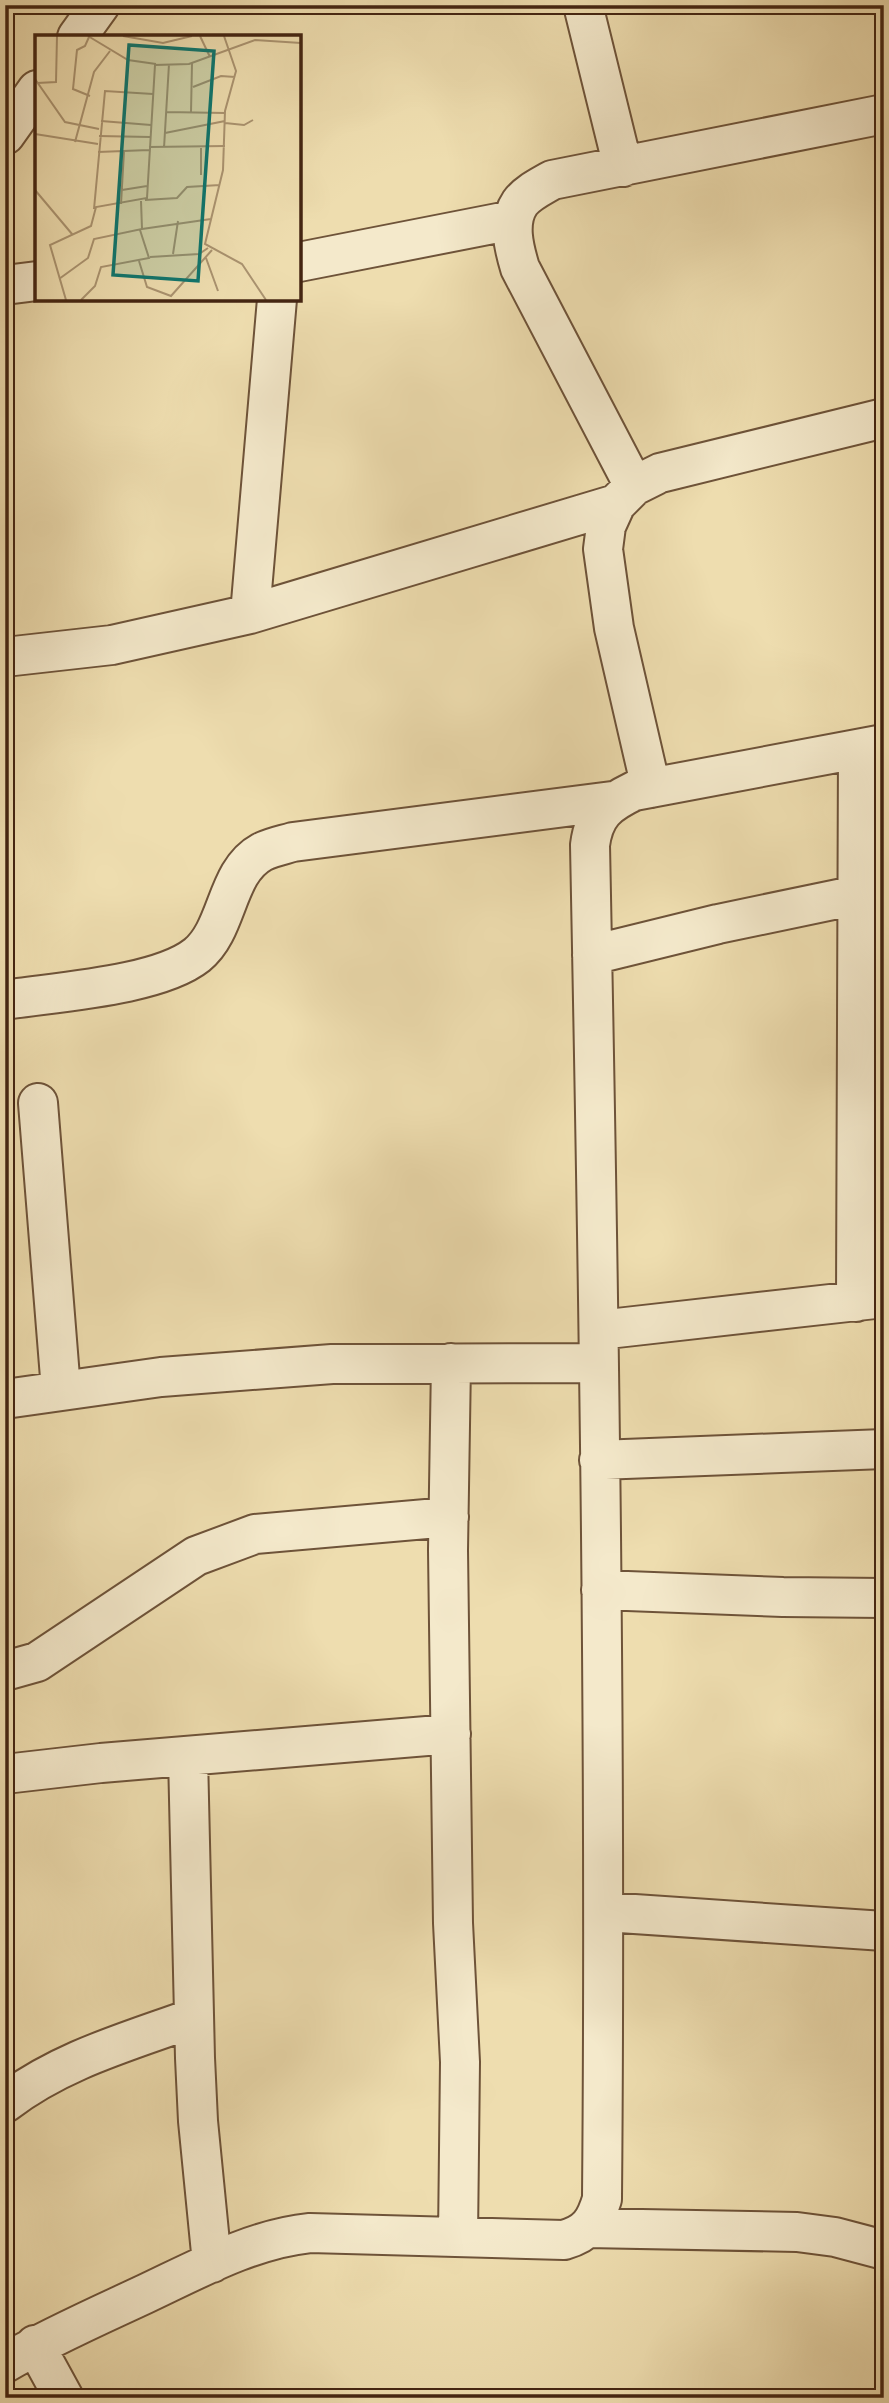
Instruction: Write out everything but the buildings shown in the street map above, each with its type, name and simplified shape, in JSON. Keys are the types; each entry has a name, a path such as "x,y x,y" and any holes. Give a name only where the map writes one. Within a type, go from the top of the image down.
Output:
{"street":[{"path":"78,35 100,5"},
{"path":"583,5 623,167"},
{"path":"5,135 35,93"},
{"path":"625,495 520,268 513,245 513,220 520,202 552,180 884,114"},
{"path":"301,262 513,220"},
{"path":"5,285 35,281"},
{"path":"250,614 277,301"},
{"path":"5,657 112,645 250,614 625,495 660,473 884,418"},
{"path":"625,495 606,527 603,549 614,628 651,788"},
{"path":"5,1000 146,979 175,968 198,955 213,937 241,874 260,853 274,847 293,842 611,801 634,791 871,747 857,895 870,1300 599,1346 451,1363 332,1364 161,1377 5,1399"},
{"path":"64,2398 20,2354 212,2263 275,2239 310,2232 564,2240 576,2236 597,2217 602,2199 605,1912 590,845 592,830 611,801"},
{"path":"592,956 718,924 857,895"},
{"path":"38,1103 61,1390"},
{"path":"451,1363 449,1517 453,1923 460,2062 458,2237"},
{"path":"599,1460 884,1449"},
{"path":"5,1671 37,1662 196,1556 226,1544 256,1534 449,1517"},
{"path":"601,1590 884,1598"},
{"path":"5,1774 451,1734"},
{"path":"188,1756 193,2018 198,2121 212,2263"},
{"path":"605,1912 884,1931"},
{"path":"5,2103 26,2087 68,2064 193,2018"},
{"path":"587,2228 797,2232 835,2237 884,2250"}]}
